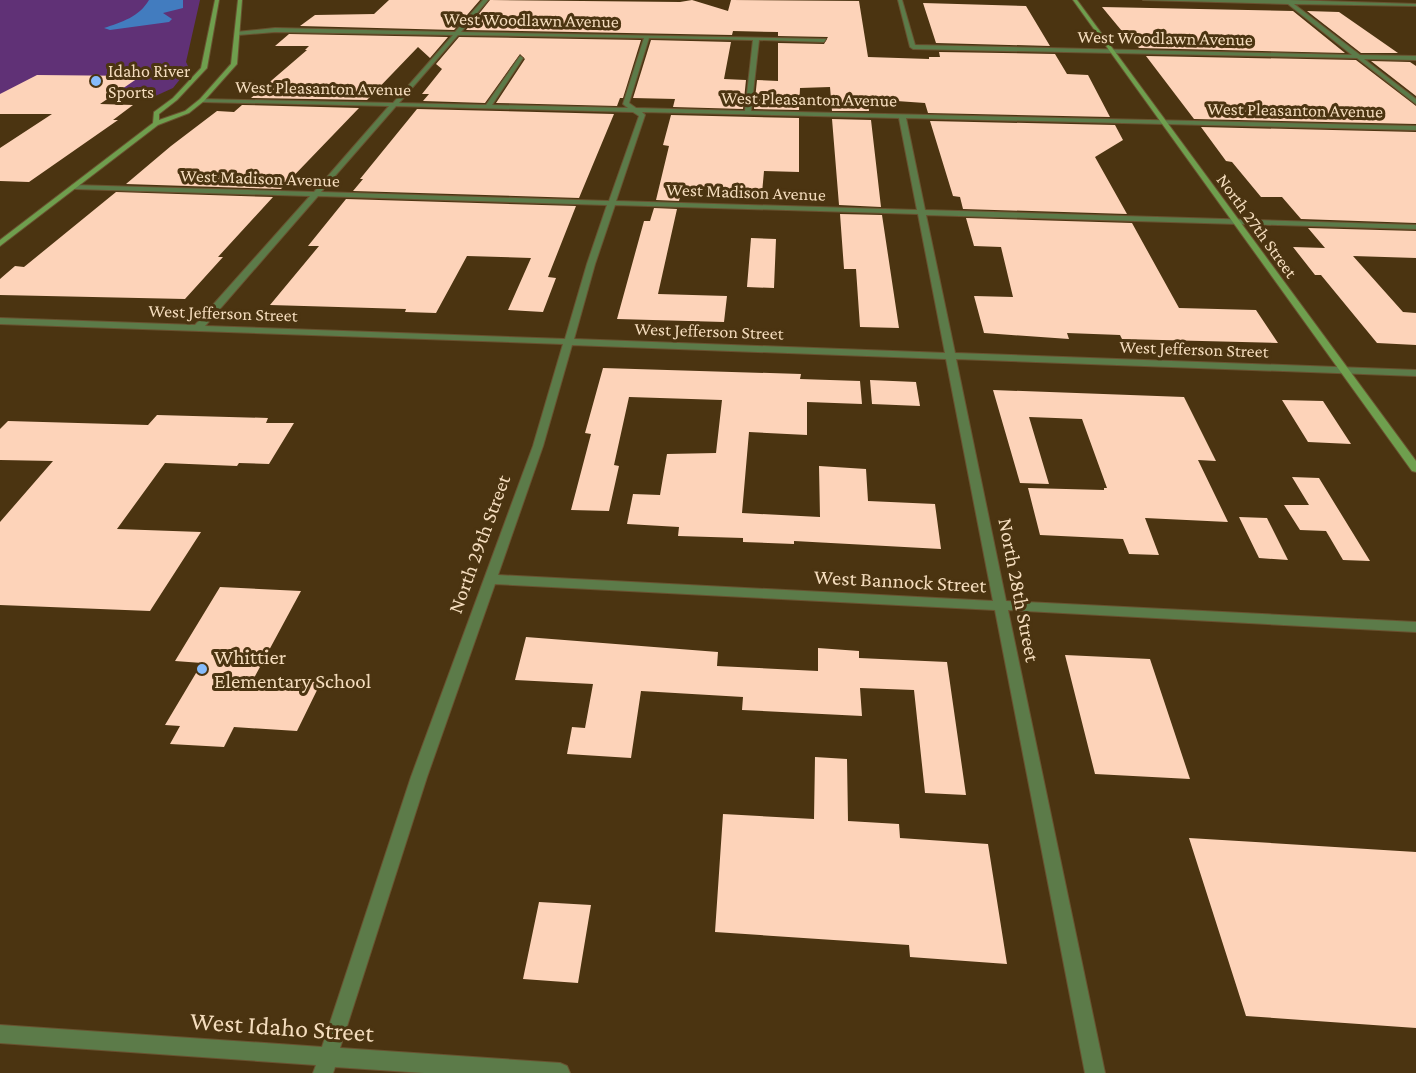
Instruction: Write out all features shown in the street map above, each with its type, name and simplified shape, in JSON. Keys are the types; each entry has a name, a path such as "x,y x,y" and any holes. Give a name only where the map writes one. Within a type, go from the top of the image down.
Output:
{"street":[{"path":"156,124 156,113 175,99 204,68 217,0"},
{"path":"0,244 156,124 187,112 202,100 234,64 240,0"},
{"path":"198,328 486,0"},
{"name":"West Woodlawn Avenue","path":"900,0 912,47 1416,58"},
{"name":"North 27th Street","path":"1075,0 1416,469"},
{"path":"1145,0 1416,5"},
{"path":"1287,1 1416,102"},
{"name":"West Woodlawn Avenue","path":"237,33 275,30 824,40"},
{"name":"North 29th Street","path":"326,1065 419,777 538,446 568,342 642,115 626,104 647,37"},
{"path":"748,112 756,39"},
{"path":"488,106 520,58"},
{"name":"West Pleasanton Avenue","path":"202,100 1416,128"},
{"name":"North 28th Street","path":"902,116 1095,1073"},
{"name":"West Madison Avenue","path":"75,187 1416,227"},
{"name":"West Jefferson Street","path":"0,321 1416,373"},
{"name":"West Bannock Street","path":"490,579 1416,627"},
{"name":"West Idaho Street","path":"0,1034 326,1065 560,1073"}],"shaded area":[{"path":"0,0 200,0 186,62 189,68 173,88 151,98 18,95 0,106"}],"water":[{"path":"149,0 183,0 183,8 163,13 172,19 169,22 110,30 104,28 135,15"}],"building":[{"path":"389,0 480,0 454,30 300,26 315,15 374,14"},
{"path":"490,0 680,2 692,0 728,11 731,0 859,1 868,57 929,59 929,57 940,57 939,52 1055,54 1067,74 1088,75 1110,117 928,113 925,103 868,99 869,111 832,111 830,87 800,88 799,110 754,109 757,80 778,81 778,43 824,44 828,37 778,36 778,32 733,31 732,35 466,30"},
{"path":"923,3 1026,6 1050,46 936,43"},
{"path":"1102,7 1293,11 1345,53 1139,48 1131,42"},
{"path":"1307,11 1339,12 1398,53 1361,53"},
{"path":"289,34 448,37 430,58 418,47 367,100 251,98 307,50 305,50 309,46 275,46"},
{"path":"459,37 641,40 623,98 620,98 617,106 496,103 525,59 520,54 485,103 423,101 429,94 422,94 442,69 436,64"},
{"path":"651,40 731,42 724,79 746,80 743,109 673,107 675,99 633,98"},
{"path":"1146,56 1356,60 1416,106 1416,124 1194,119"},
{"path":"1371,61 1410,62 1416,66 1416,96"},
{"path":"37,75 141,76 100,104 133,105 113,120 118,120 29,182 0,181 0,148 52,114 0,114 0,94"},
{"path":"242,105 359,108 281,189 126,184 217,111 234,112"},
{"path":"417,109 614,114 579,198 353,191 363,179 360,179"},
{"path":"671,115 799,118 799,172 764,171 762,193 682,189 679,201 656,200 669,146 663,145"},
{"path":"832,119 871,120 881,207 839,205"},
{"path":"930,121 1115,125 1123,140 1095,157 1127,214 963,209 960,197 953,196"},
{"path":"1201,127 1416,132 1416,223 1301,219 1282,197 1261,197 1232,162 1226,161"},
{"path":"116,192 273,197 218,257 223,257 185,299 0,295 0,279 15,266 24,267"},
{"path":"346,199 576,206 548,277 556,278 543,312 508,310 531,258 467,256 436,313 405,312 406,309 270,305 319,246 308,246"},
{"path":"654,208 677,209 658,294 727,296 724,322 617,319 644,221 650,221"},
{"path":"840,214 882,215 899,328 860,327 856,269 844,269"},
{"path":"966,218 1132,223 1179,308 1256,310 1278,343 1122,339 1120,335 1067,333 1069,339 984,333 974,296 1013,297 1001,247 974,246"},
{"path":"1308,228 1416,231 1416,258 1353,256 1403,312 1416,313 1416,345 1377,343 1321,275 1315,275 1293,247 1325,248"},
{"path":"751,238 776,239 774,288 747,287"},
{"path":"603,368 801,374 800,379 860,381 862,404 807,402 807,435 749,432 742,513 820,517 819,466 866,469 868,501 935,504 941,549 794,541 794,544 743,542 743,538 678,536 679,527 627,524 633,494 660,495 667,454 716,453 722,400 629,397 614,465 619,466 609,511 571,510 591,434 585,433"},
{"path":"870,380 916,382 920,406 872,404"},
{"path":"993,390 1184,397 1216,461 1198,460 1228,522 1145,518 1159,555 1129,554 1123,539 1040,535 1028,488 1104,490 1107,488 1082,419 1029,417 1049,484 1020,483"},
{"path":"1282,400 1323,401 1351,444 1308,442"},
{"path":"157,415 268,418 266,423 294,423 269,464 239,463 237,466 165,463 117,529 201,532 150,611 0,605 0,522 53,461 0,460 0,429 8,421 148,425"},
{"path":"1292,477 1319,478 1370,561 1343,560 1326,531 1300,530 1284,505 1309,505"},
{"path":"1239,517 1267,518 1288,560 1259,558"},
{"path":"220,587 301,591 254,678 321,682 297,731 234,727 224,747 170,744 180,726 165,725 202,663 175,661"},
{"path":"526,637 718,652 717,666 818,671 818,648 859,651 859,658 947,662 966,795 925,793 914,690 860,688 862,716 742,710 743,697 641,691 631,758 567,754 572,727 585,728 593,684 515,680"},
{"path":"1065,655 1150,659 1190,779 1095,774"},
{"path":"815,757 847,759 848,821 899,824 900,838 988,844 1007,964 910,957 909,945 715,932 723,814 814,819"},
{"path":"1189,838 1416,852 1416,1028 1246,1016"},
{"path":"539,902 591,905 578,983 523,979"}],"place":[{"name":"Idaho River Sports","path":"96,81"},
{"name":"Whittier Elementary School","path":"202,669"}]}
